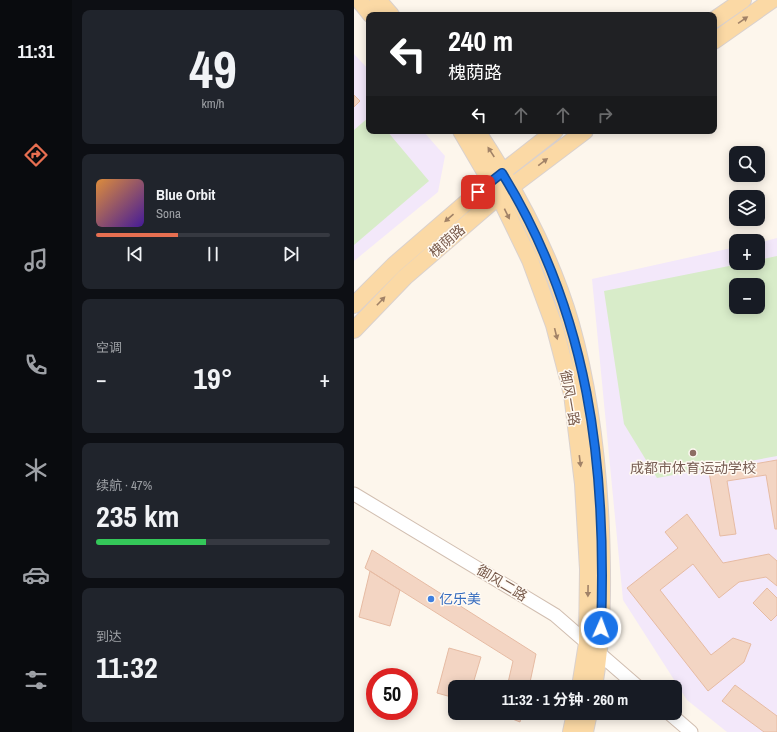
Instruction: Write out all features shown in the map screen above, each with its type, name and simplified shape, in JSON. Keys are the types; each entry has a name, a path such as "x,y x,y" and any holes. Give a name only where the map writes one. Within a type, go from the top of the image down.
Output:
{"main road":[{"path":"359,0 369,12"},
{"path":"378,0 388,12"},
{"path":"717,18 743,0"},
{"path":"717,39 772,0"},
{"name":"御风一路","path":"463,134 481,164 501,184 547,257 571,323 587,390 599,480 603,574 600,655 595,680"},
{"name":"御风一路","path":"478,134 501,184 554,325 572,394 583,484 588,569 587,643 581,680"},
{"name":"槐荫路","path":"354,330 404,277 552,134"},
{"name":"槐荫路","path":"354,305 394,265 501,184 580,134"},
{"path":"571,732 574,720"},
{"path":"585,732 588,720"}],"street":[{"name":"御风二路","path":"354,494 555,615 630,680"},
{"path":"677,720 691,732"}],"shaded area":[{"path":"354,54 366,67 366,134 426,134 445,156 438,192 354,261"},
{"name":"成都市体育运动学校","path":"777,238 777,732 727,732 687,700 682,692 682,680 674,680 623,600 592,279 729,249 729,270 765,270 765,241"}],"green space":[{"path":"366,120 366,134 390,134 429,181 354,245 354,130"},
{"path":"777,256 777,456 657,478 624,424 604,291 729,266 729,270 765,270 765,259"}],"building":[{"path":"354,95 360,101 354,107"},
{"path":"777,460 777,529 775,529 766,475 727,481 736,534 720,536 709,472"},
{"path":"687,514 723,563 769,554 777,561 777,586 766,577 739,582 719,598 693,564 660,590 711,655 733,638 751,644 744,662 708,691 627,588 678,548 665,532"},
{"path":"372,550 536,654 530,680 509,680 513,661 365,568"},
{"path":"370,571 400,590 390,626 359,617"},
{"path":"767,588 777,598 777,615 771,621 753,603"},
{"path":"449,648 481,657 474,680 448,680 448,696 437,693"},
{"path":"735,685 777,716 777,732 764,732 722,701"}],"place":[{"name":"成都市体育运动学校","path":"693,453"},
{"name":"亿乐美","path":"431,599"}],"route":[{"path":"478,192 502,173 511,187 547,257 571,323 587,390 599,480 603,574 601,628"}]}
